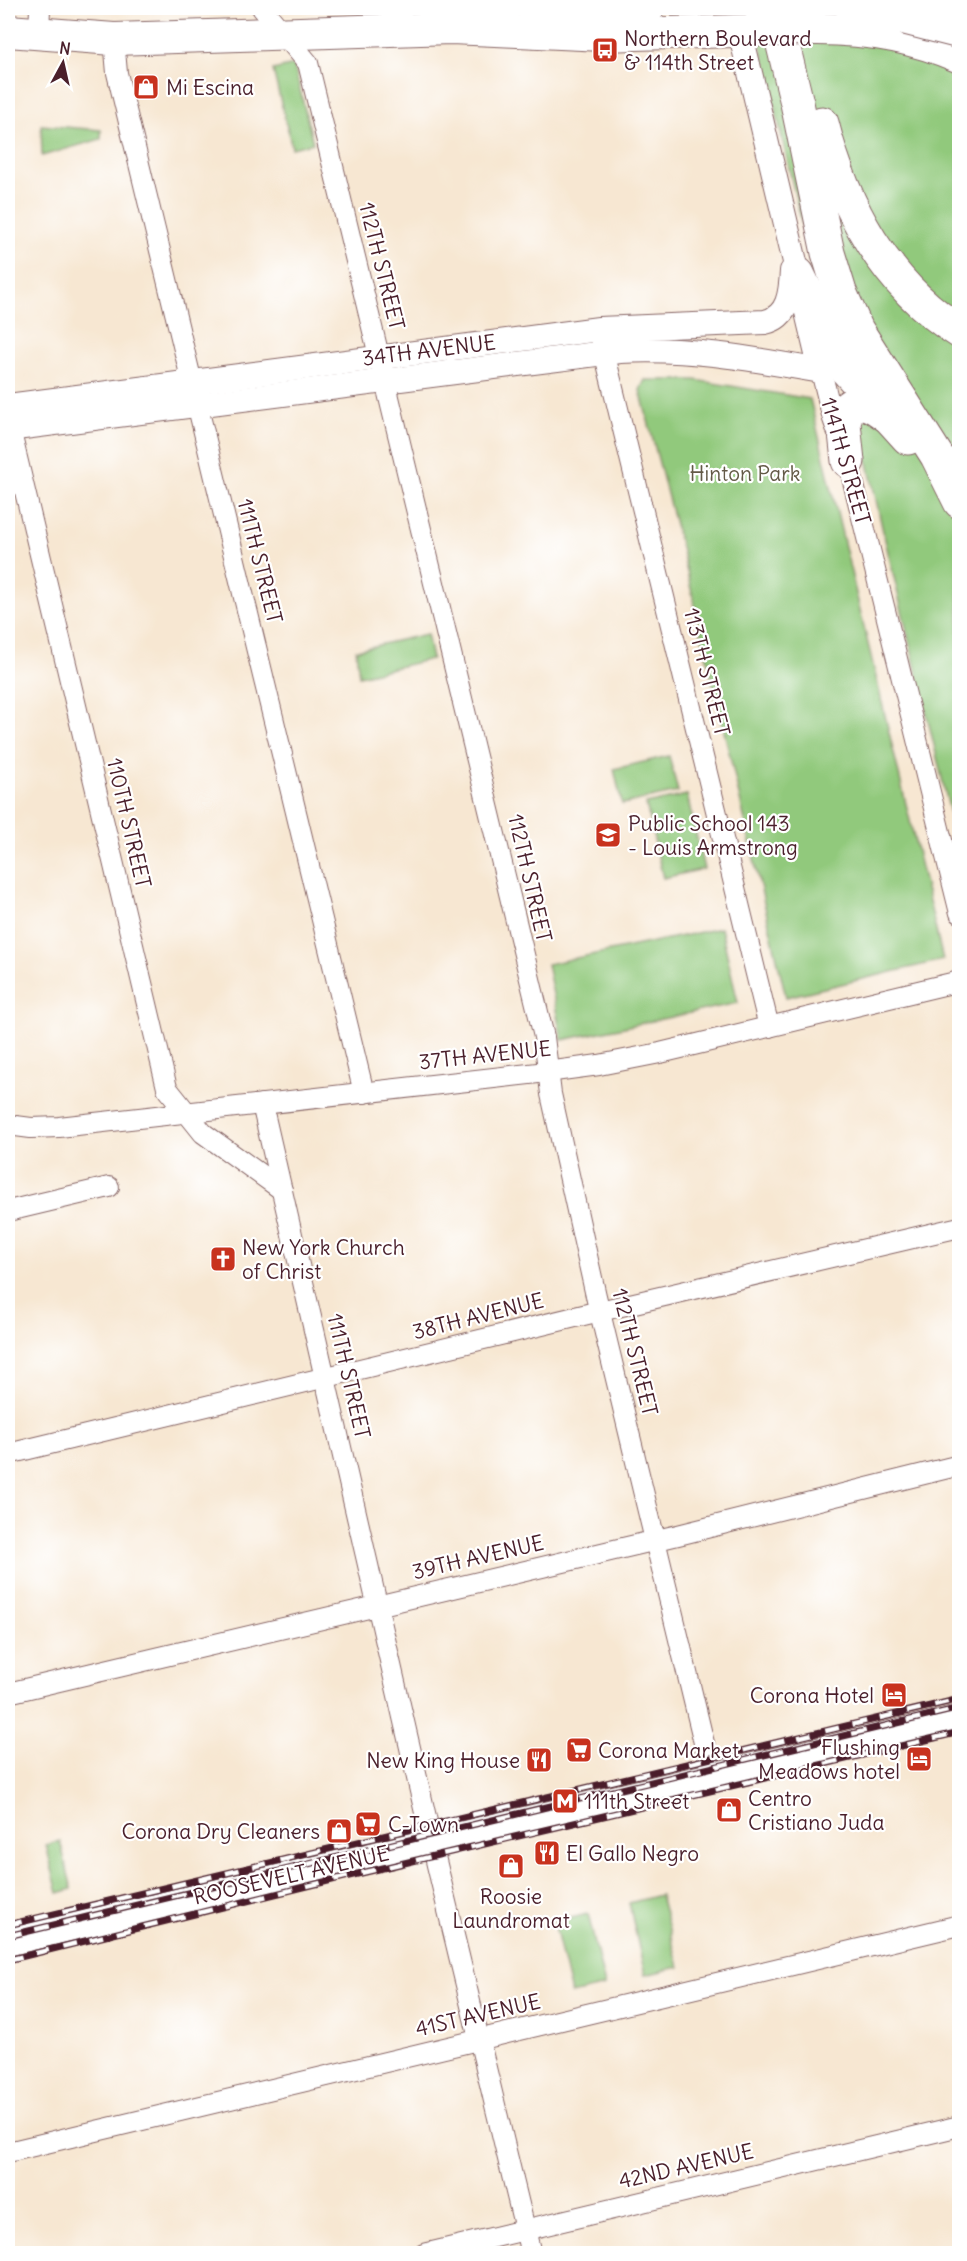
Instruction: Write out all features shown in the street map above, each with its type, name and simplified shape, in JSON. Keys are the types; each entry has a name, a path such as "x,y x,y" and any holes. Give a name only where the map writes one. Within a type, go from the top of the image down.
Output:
{"highway":[{"path":"852,8 904,27 960,32"},
{"path":"942,8 960,51"},
{"path":"802,18 828,147 845,196 868,237 893,272 929,309 960,332"},
{"path":"754,19 797,103 824,189 840,222 858,251 904,300 937,324 960,337"},
{"path":"797,103 828,253 847,311 862,340 937,456 960,504"},
{"path":"794,260 838,359 921,454 960,504"},
{"path":"821,371 839,376 861,388"},
{"path":"848,461 844,423 848,407 856,402 866,403 886,416"}],"main road":[{"path":"8,31 39,20 114,39 282,34 452,18 511,20 648,8"},
{"path":"452,18 603,35 754,19 802,18 859,30 904,27 960,57"},
{"name":"ROOSEVELT AVENUE","path":"8,1942 960,1718"}],"street":[{"name":"112TH STREET","path":"262,8 308,63 541,1025 547,1072 600,1311 712,1776"},
{"name":"114TH STREET","path":"754,19 794,260 833,419 848,461 960,913"},
{"name":"111TH STREET","path":"114,39 117,73 364,1093"},
{"name":"34TH AVENUE","path":"8,421 192,381 379,356 599,329 760,323 772,320 786,307 794,260"},
{"name":"113TH STREET","path":"599,329 769,1027"},
{"name":"34TH AVENUE","path":"8,421 198,406 643,350 732,355 821,371"},
{"name":"110TH STREET","path":"8,421 167,1088 203,1132 282,1190"},
{"name":"37TH AVENUE","path":"8,1125 31,1128 58,1127 547,1072 660,1053 960,981"},
{"name":"111TH STREET","path":"262,1104 431,1842 531,2253"},
{"path":"8,1211 109,1187"},
{"name":"38TH AVENUE","path":"8,1454 960,1227"},
{"name":"39TH AVENUE","path":"8,1693 656,1540 960,1465"},
{"name":"41ST AVENUE","path":"8,2152 960,1925"},
{"name":"42ND AVENUE","path":"424,2253 960,2126"}],"green space":[{"path":"752,8 959,8 959,850 861,431 818,294"},
{"path":"294,65 313,143 292,148 273,70"},
{"path":"41,125 101,130 101,139 42,156"},
{"name":"Hinton Park","path":"645,380 695,380 810,399 943,960 786,997 684,559 640,390"},
{"path":"427,634 432,659 359,676 356,650"},
{"path":"669,756 678,792 622,804 614,769"},
{"path":"687,795 704,869 663,878 646,804"},
{"path":"721,928 738,1003 562,1040 547,964"},
{"path":"60,1841 72,1889 58,1893 46,1845"},
{"path":"660,1895 679,1967 645,1975 629,1903"},
{"path":"588,1914 605,1986 571,1994 554,1922"}],"railway":[{"path":"8,1925 960,1699"},
{"path":"8,1936 960,1708"},
{"path":"8,1960 332,1880 960,1732"}],"place":[{"name":"Northern Boulevard & 114th Street","path":"605,50"},
{"name":"Mi Escina","path":"146,87"},
{"name":"Public School 143 - Louis Armstrong","path":"608,835"},
{"name":"New York Church of Christ","path":"223,1259"},
{"name":"Corona Hotel","path":"894,1695"},
{"name":"Corona Market","path":"579,1750"},
{"name":"Flushing Meadows hotel","path":"919,1759"},
{"name":"New King House","path":"539,1760"},
{"name":"111th Street","path":"565,1801"},
{"name":"Centro Cristiano Juda","path":"729,1810"},
{"name":"C-Town","path":"368,1824"},
{"name":"Corona Dry Cleaners","path":"339,1831"},
{"name":"El Gallo Negro","path":"547,1853"},
{"name":"Roosie Laundromat","path":"511,1866"}]}
